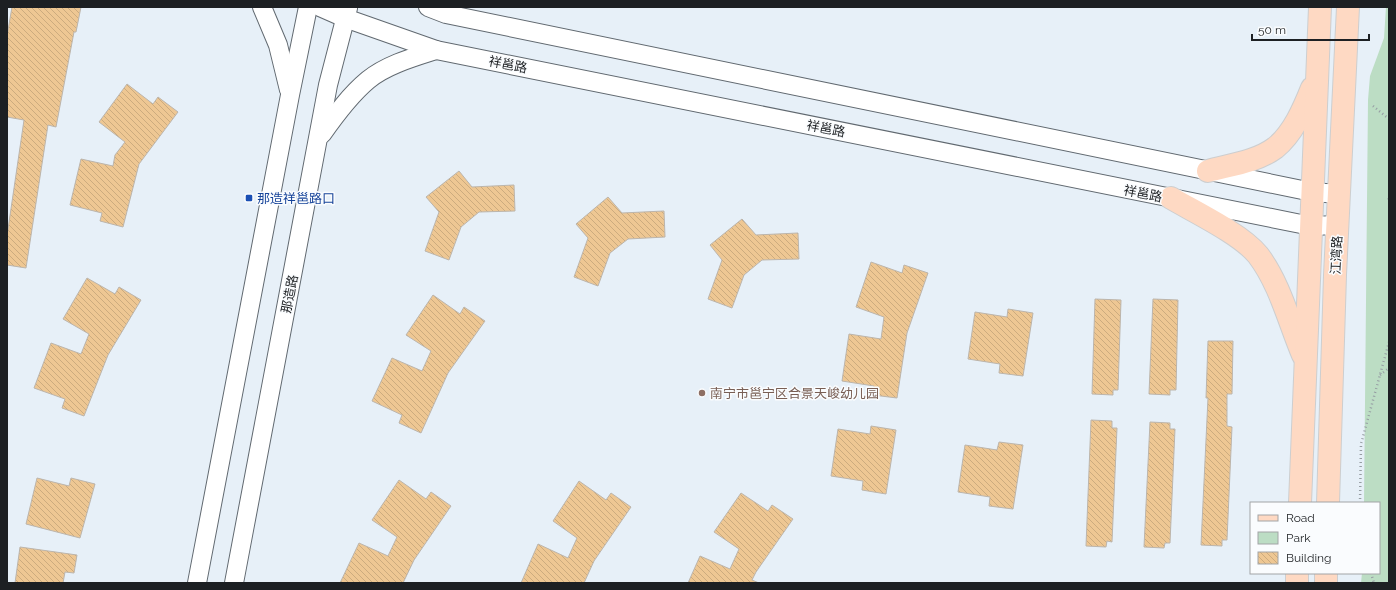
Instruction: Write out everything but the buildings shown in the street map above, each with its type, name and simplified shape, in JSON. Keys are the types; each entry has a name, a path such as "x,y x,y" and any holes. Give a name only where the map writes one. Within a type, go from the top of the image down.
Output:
{"main road":[{"name":"江湾路","path":"1300,502 1320,7"},
{"name":"江湾路","path":"1328,502 1337,225 1348,7"},
{"path":"1208,170 1247,162 1275,148 1289,133 1304,107 1317,76"},
{"path":"1171,198 1229,231 1257,254 1280,292 1305,361"}],"street":[{"path":"262,7 278,45 290,94"},
{"path":"197,583 290,94 308,7"},
{"name":"祥邕路","path":"320,7 346,13 436,50 1311,226 1337,225"},
{"path":"428,7 1312,192 1339,194"},
{"name":"那造路","path":"234,583 328,85 346,13"},
{"path":"318,139 341,107 369,79 405,60 436,50"}],"path":[{"path":"1373,106 1389,119"},
{"path":"1360,502 1361,444 1389,342"},
{"path":"1380,376 1389,368"}],"green space":[{"path":"1386,7 1389,7 1389,583 1361,583 1362,574 1380,574 1380,502 1364,502 1368,100 1370,76 1384,38"}],"place":[{"name":"那造祥邕路口","path":"249,198"},
{"name":"南宁市邕宁区合景天峻幼儿园","path":"702,393"}]}
